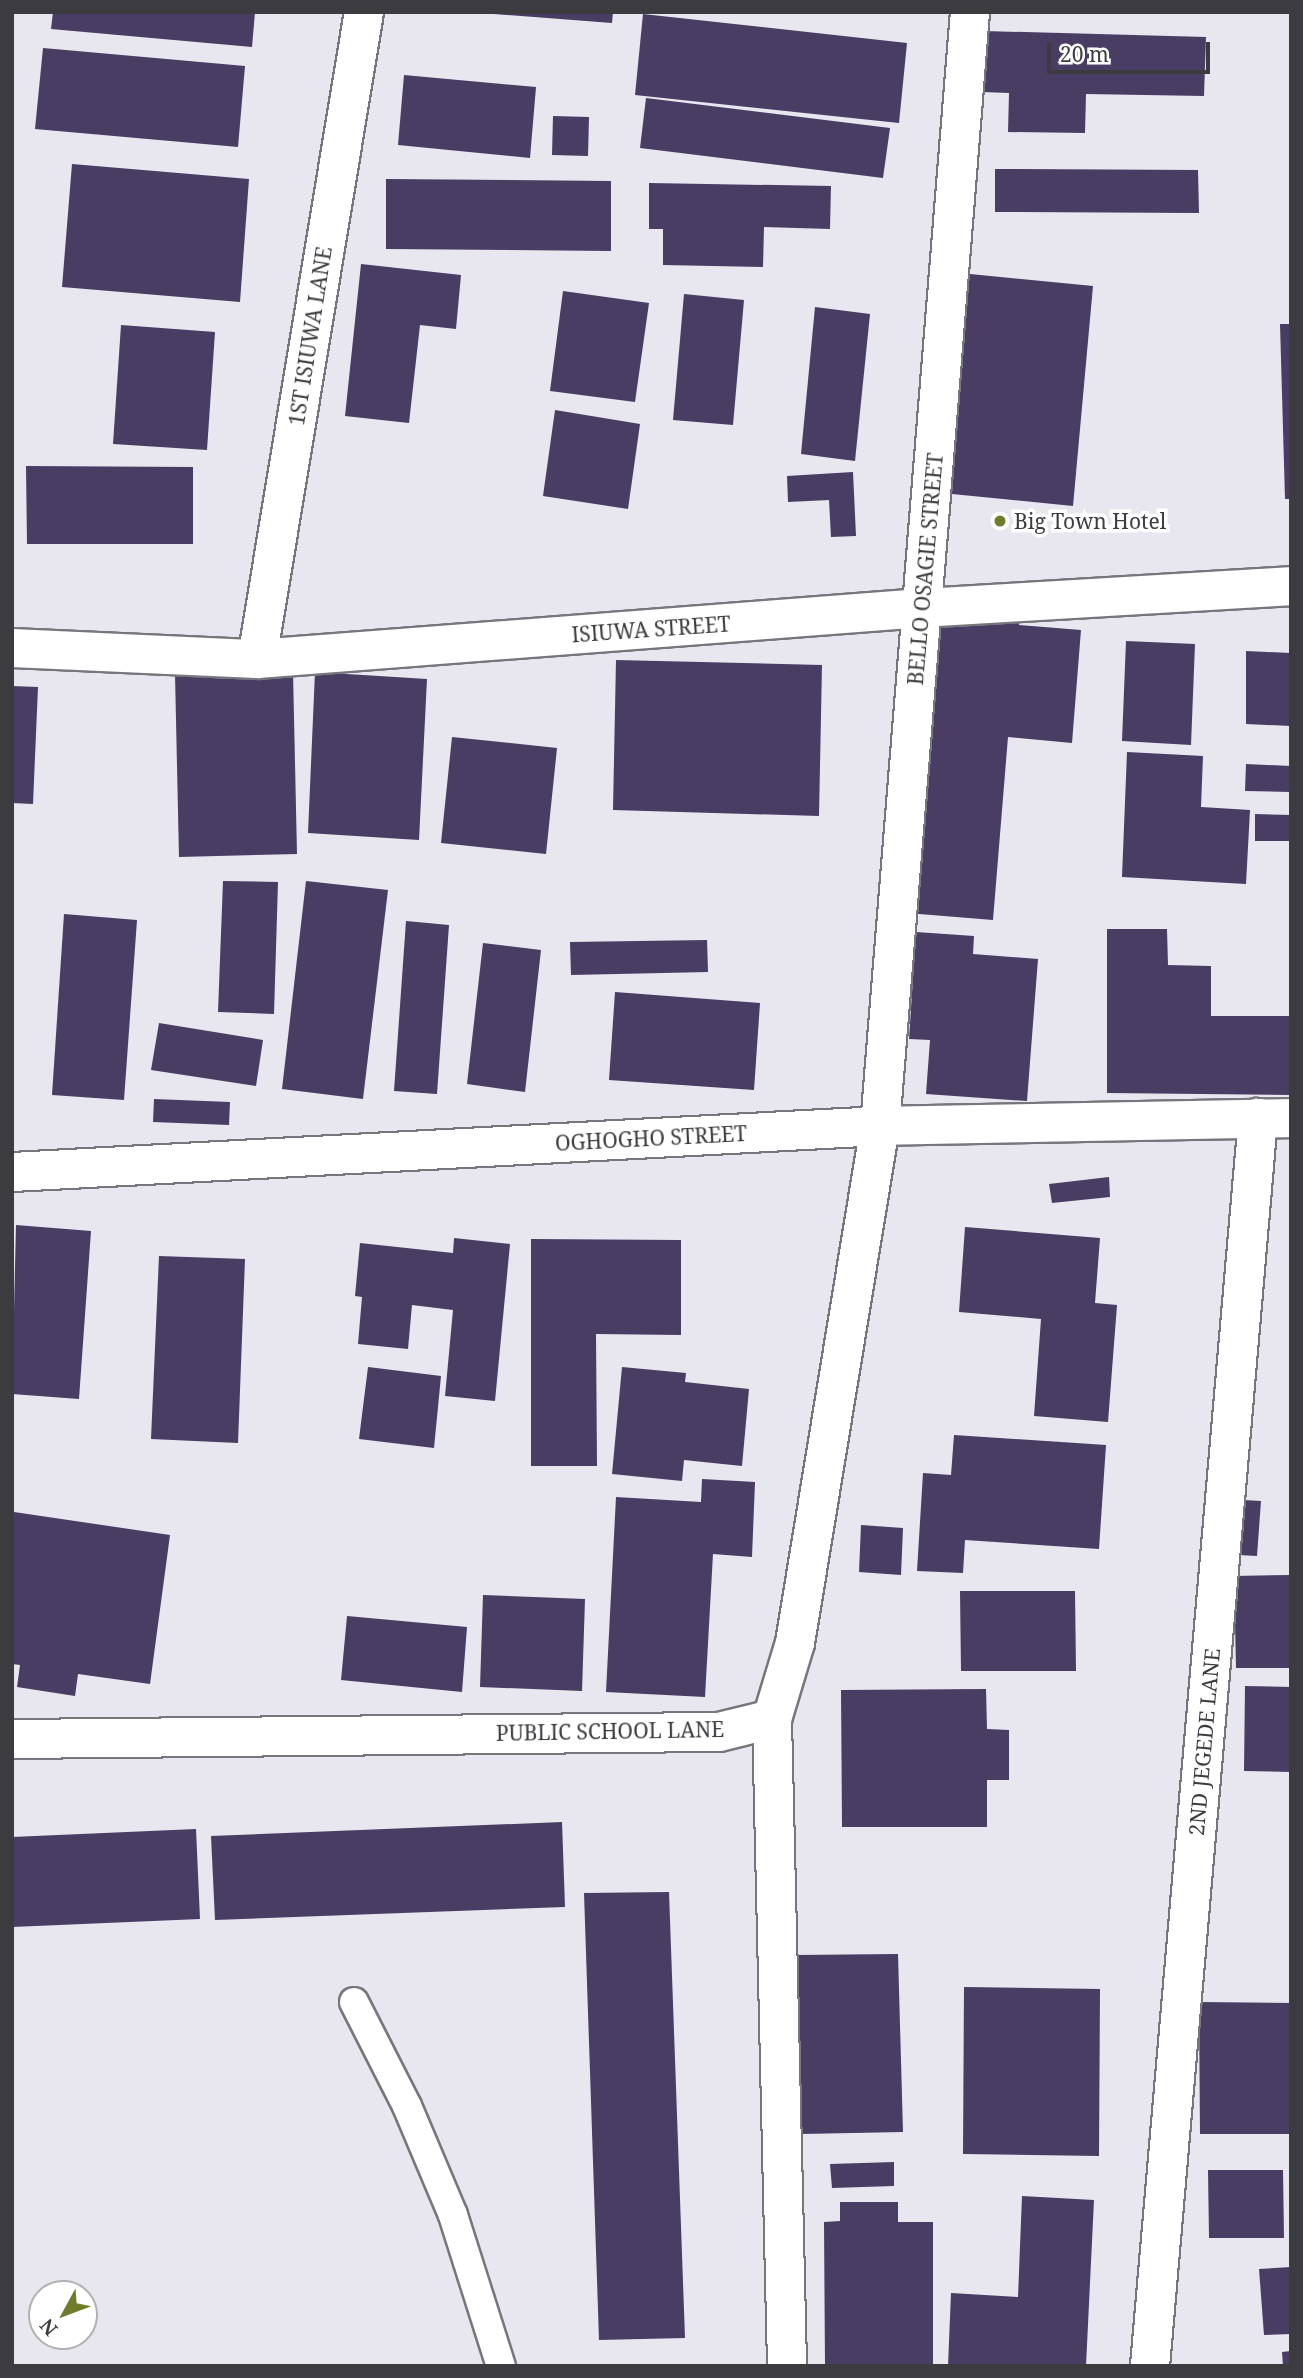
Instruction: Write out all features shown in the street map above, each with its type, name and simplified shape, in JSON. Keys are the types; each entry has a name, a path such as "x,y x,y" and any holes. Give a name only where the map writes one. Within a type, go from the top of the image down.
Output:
{"street":[{"name":"1ST ISIUWA LANE","path":"257,659 363,12"},
{"name":"BELLO OSAGIE STREET","path":"880,1126 970,12"},
{"name":"ISIUWA STREET","path":"12,648 257,659 922,608 1291,586"},
{"name":"OGHOGHO STREET","path":"12,1172 880,1126 1274,1118"},
{"name":"2ND JEGEDE LANE","path":"1150,2366 1274,1118"},
{"path":"787,2366 772,1719 795,1643 880,1126"},
{"name":"PUBLIC SCHOOL LANE","path":"12,1739 719,1732 772,1719"}],"lane":[{"path":"354,2002 407,2106 453,2215 501,2366"}],"building":[{"path":"53,12 255,12 252,47 51,29"},
{"path":"467,12 613,12 612,23"},
{"path":"643,14 907,43 899,123 635,95"},
{"path":"984,31 1206,37 1204,96 1086,94 1085,133 1008,132 1009,93 982,92"},
{"path":"43,48 245,66 238,147 35,129"},
{"path":"404,75 536,87 530,158 398,145"},
{"path":"646,98 890,128 883,178 640,148"},
{"path":"553,116 589,117 588,156 552,155"},
{"path":"72,164 249,179 240,302 62,287"},
{"path":"995,169 1198,170 1199,213 995,212"},
{"path":"386,179 611,181 611,251 386,249"},
{"path":"649,183 831,186 830,229 764,227 763,267 663,265 663,229 649,229"},
{"path":"361,264 461,275 456,329 420,325 409,423 345,416"},
{"path":"960,273 1093,286 1073,506 942,493"},
{"path":"563,291 649,303 635,402 550,391"},
{"path":"684,294 744,300 733,425 673,420"},
{"path":"815,307 870,314 855,461 801,454"},
{"path":"1280,324 1291,324 1291,499 1285,499"},
{"path":"121,325 215,332 207,450 113,444"},
{"path":"555,410 640,424 628,509 543,496"},
{"path":"26,466 193,467 193,544 27,544"},
{"path":"853,472 856,536 831,537 829,500 788,502 787,476"},
{"path":"930,610 1020,618 1019,625 1081,630 1072,743 1008,737 993,920 907,913"},
{"path":"1126,641 1195,644 1191,745 1122,741"},
{"path":"1246,651 1291,653 1291,726 1246,724"},
{"path":"616,660 822,665 819,816 613,810"},
{"path":"293,672 297,854 179,857 175,674"},
{"path":"315,672 427,679 419,840 308,833"},
{"path":"12,686 38,687 33,804 12,803"},
{"path":"452,737 557,748 546,854 441,843"},
{"path":"1127,752 1203,756 1201,807 1250,810 1246,884 1122,877"},
{"path":"1246,764 1291,766 1291,792 1245,791"},
{"path":"1255,814 1291,815 1291,841 1255,841"},
{"path":"223,881 278,882 274,1014 218,1012"},
{"path":"306,881 388,890 363,1099 282,1089"},
{"path":"64,914 137,920 124,1100 52,1095"},
{"path":"406,921 449,925 437,1094 394,1091"},
{"path":"1107,929 1167,929 1168,965 1211,966 1211,1016 1291,1016 1291,1095 1107,1093"},
{"path":"916,932 974,936 973,954 1038,959 1027,1101 926,1094 930,1040 909,1039"},
{"path":"707,940 708,972 571,975 570,942"},
{"path":"483,943 541,950 525,1092 467,1084"},
{"path":"615,992 760,1003 754,1090 609,1080"},
{"path":"159,1023 263,1040 256,1086 151,1070"},
{"path":"154,1099 230,1102 229,1125 153,1122"},
{"path":"1109,1177 1110,1197 1052,1203 1049,1184"},
{"path":"16,1225 91,1231 79,1399 12,1394"},
{"path":"965,1227 1100,1238 1095,1303 1117,1305 1108,1422 1034,1416 1041,1319 959,1312"},
{"path":"454,1238 510,1244 495,1401 445,1396 453,1310 412,1305 408,1349 358,1344 362,1297 355,1296 360,1243 453,1253"},
{"path":"531,1239 681,1240 681,1335 596,1334 597,1466 531,1466"},
{"path":"159,1256 245,1259 238,1443 151,1439"},
{"path":"368,1367 441,1376 434,1448 359,1439"},
{"path":"622,1367 686,1373 685,1382 749,1389 742,1466 684,1460 682,1481 612,1474"},
{"path":"954,1435 1106,1445 1099,1549 965,1540 963,1573 917,1571 923,1473 951,1475"},
{"path":"702,1479 755,1482 752,1557 713,1554 705,1697 606,1692 616,1497 701,1502"},
{"path":"1243,1500 1261,1501 1257,1556 1238,1555"},
{"path":"14,1512 170,1535 150,1684 78,1674 75,1696 17,1687 20,1665 12,1664"},
{"path":"861,1525 903,1528 901,1575 859,1572"},
{"path":"1291,1575 1291,1668 1236,1668 1234,1576"},
{"path":"960,1591 1075,1591 1076,1671 961,1671"},
{"path":"483,1595 585,1599 582,1691 480,1687"},
{"path":"347,1616 467,1627 462,1692 341,1680"},
{"path":"1245,1686 1291,1687 1291,1772 1244,1771"},
{"path":"986,1689 987,1729 1009,1730 1009,1780 987,1780 987,1827 842,1827 841,1690"},
{"path":"562,1822 565,1907 215,1920 211,1836"},
{"path":"196,1829 200,1919 12,1927 12,1837"},
{"path":"669,1892 685,2338 599,2340 584,1893"},
{"path":"898,1954 903,2132 801,2134 796,1955"},
{"path":"964,1987 1100,1989 1099,2156 963,2154"},
{"path":"1199,2002 1291,2003 1291,2134 1200,2134"},
{"path":"894,2162 894,2186 832,2188 830,2164"},
{"path":"1208,2170 1283,2170 1284,2238 1209,2238"},
{"path":"1022,2196 1094,2200 1086,2366 948,2366 951,2293 1018,2297"},
{"path":"840,2202 898,2202 898,2222 933,2222 933,2366 825,2366 824,2222 840,2221"},
{"path":"1291,2267 1291,2334 1264,2335 1259,2269"},
{"path":"1291,2351 1291,2366 1283,2366 1282,2352"}],"place":[{"name":"Big Town Hotel","path":"1000,521"}]}
